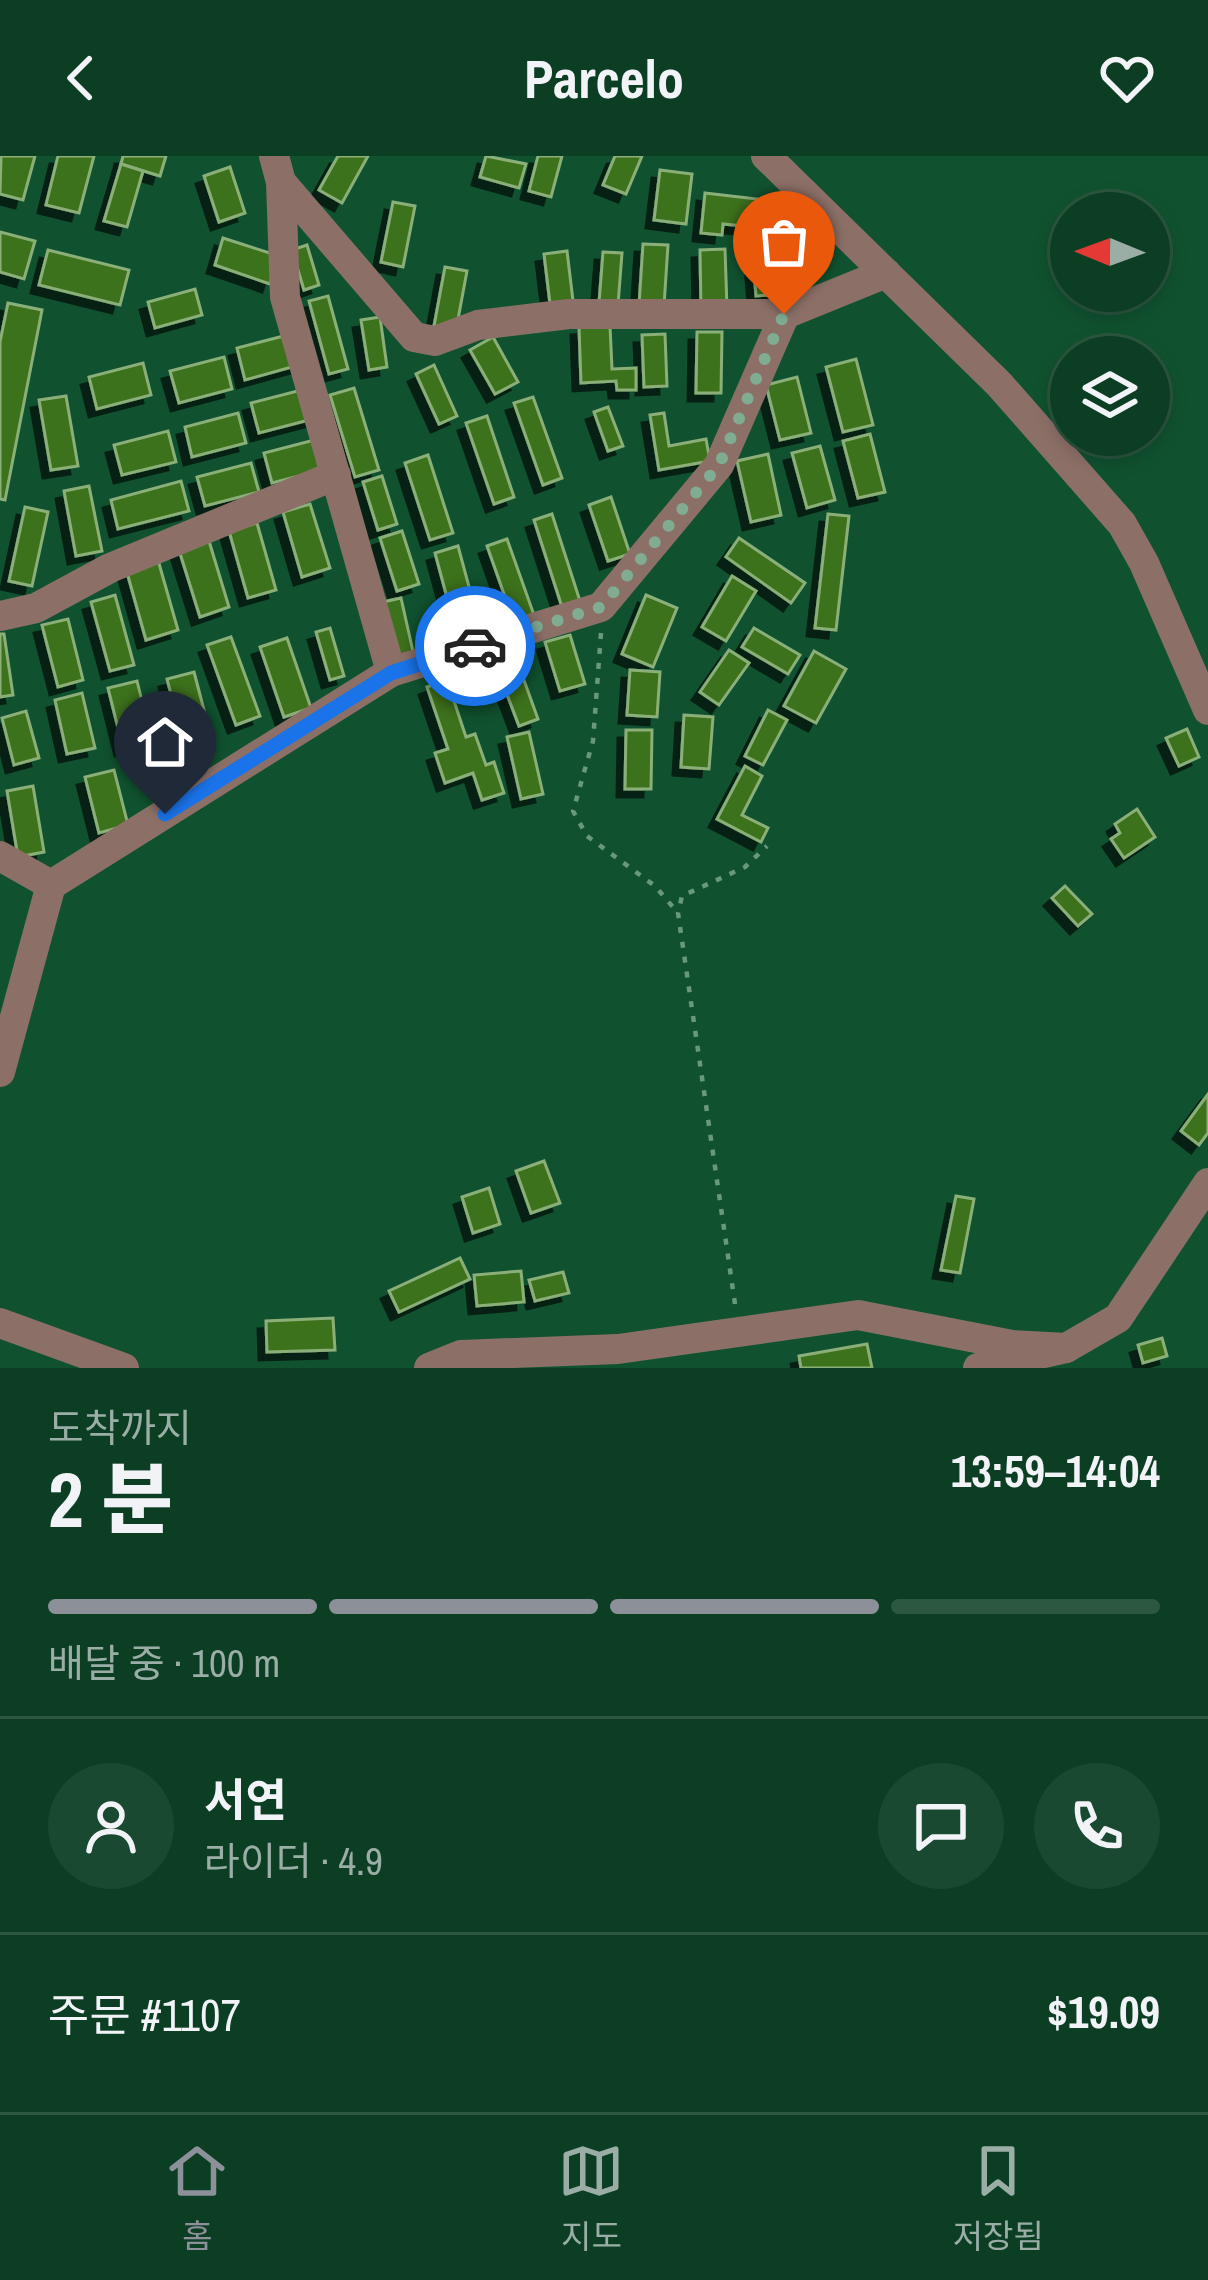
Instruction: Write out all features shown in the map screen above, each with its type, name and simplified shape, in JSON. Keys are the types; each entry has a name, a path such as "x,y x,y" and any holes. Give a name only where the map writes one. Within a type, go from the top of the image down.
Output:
{"street":[{"path":"766,156 999,383 1122,524 1208,710"},
{"path":"278,169 414,338 435,341 478,325 569,314 784,314 886,273"},
{"path":"278,169 285,297 391,673"},
{"path":"0,1072 51,885 391,673 601,607 719,465 784,314"},
{"path":"0,616 36,608 110,568 336,475"},
{"path":"0,856 51,885"},
{"path":"978,1368 1066,1348 1118,1318 1208,1183"},
{"path":"430,1368 461,1355 618,1349 858,1316 1012,1345 1066,1348"},
{"path":"0,1323 124,1368"}],"path":[{"path":"601,607 593,741 573,811 587,836 656,886 678,913"},
{"path":"739,1333 678,913 682,896 745,867 767,846"}],"building":[{"path":"1,156 35,156 23,200 0,194"},
{"path":"58,156 94,156 79,213 46,205"},
{"path":"123,156 166,156 160,176 121,164"},
{"path":"338,156 368,156 342,203 319,190"},
{"path":"486,156 526,164 519,188 480,177"},
{"path":"538,156 562,156 551,197 529,191"},
{"path":"615,156 642,156 626,194 603,185"},
{"path":"121,164 143,171 127,227 104,221"},
{"path":"230,167 245,213 219,222 204,176"},
{"path":"660,170 692,174 686,224 654,220"},
{"path":"705,193 757,199 754,227 723,224 722,235 701,233"},
{"path":"393,202 415,206 403,267 381,262"},
{"path":"0,232 35,241 24,279 0,272"},
{"path":"223,238 279,256 270,284 215,265"},
{"path":"643,244 668,245 664,306 639,305"},
{"path":"777,244 781,294 756,296 752,246"},
{"path":"307,245 319,285 304,290 292,250"},
{"path":"725,249 727,308 701,309 700,250"},
{"path":"48,250 129,270 120,305 39,285"},
{"path":"567,251 574,309 551,312 544,254"},
{"path":"603,252 622,253 618,305 599,303"},
{"path":"445,267 467,271 456,330 434,326"},
{"path":"195,289 202,315 155,328 148,302"},
{"path":"328,296 348,369 329,374 309,301"},
{"path":"8,303 42,310 5,500 0,499 0,342"},
{"path":"380,317 387,367 369,370 361,320"},
{"path":"610,326 612,369 636,368 636,390 617,390 616,381 581,383 579,327"},
{"path":"697,332 722,332 721,393 696,393"},
{"path":"291,334 299,365 245,380 237,348"},
{"path":"665,334 667,386 644,387 642,335"},
{"path":"493,337 518,382 495,394 470,350"},
{"path":"224,357 232,389 179,403 170,371"},
{"path":"856,359 873,425 843,432 826,367"},
{"path":"143,363 151,395 97,409 89,377"},
{"path":"434,365 457,416 439,424 416,374"},
{"path":"797,377 811,433 780,440 766,385"},
{"path":"354,388 379,470 355,477 330,395"},
{"path":"305,389 313,419 259,433 251,403"},
{"path":"66,396 78,466 51,470 39,400"},
{"path":"533,397 562,478 543,485 514,403"},
{"path":"608,407 623,446 608,451 594,412"},
{"path":"238,413 246,443 192,457 185,427"},
{"path":"664,413 669,446 706,439 710,461 659,470 650,415"},
{"path":"487,416 514,497 494,504 466,423"},
{"path":"168,431 176,462 122,475 114,445"},
{"path":"870,434 885,492 858,498 843,441"},
{"path":"318,439 326,469 272,483 264,453"},
{"path":"820,446 835,500 807,508 792,453"},
{"path":"768,454 781,515 751,522 737,461"},
{"path":"428,455 453,533 430,540 405,463"},
{"path":"251,463 259,492 205,506 197,477"},
{"path":"382,476 397,524 378,530 363,482"},
{"path":"181,481 189,511 118,529 111,500"},
{"path":"89,486 102,551 76,556 64,491"},
{"path":"611,497 630,554 608,561 589,505"},
{"path":"310,504 330,568 302,577 283,512"},
{"path":"25,507 48,512 32,586 9,581"},
{"path":"552,514 580,601 562,607 534,520"},
{"path":"828,514 849,516 836,630 815,628"},
{"path":"257,523 276,590 248,598 229,531"},
{"path":"402,531 419,584 397,591 380,538"},
{"path":"739,538 805,583 791,603 726,557"},
{"path":"507,539 534,615 514,622 487,546"},
{"path":"209,541 229,607 200,617 179,550"},
{"path":"458,546 482,635 459,642 435,553"},
{"path":"158,560 178,630 146,640 126,569"},
{"path":"732,576 756,591 726,641 702,627"},
{"path":"115,595 134,665 110,671 91,602"},
{"path":"646,595 677,608 653,667 622,654"},
{"path":"401,598 414,656 396,660 383,602"},
{"path":"68,619 83,680 58,687 42,625"},
{"path":"330,628 344,676 330,680 316,632"},
{"path":"754,628 800,655 788,674 742,647"},
{"path":"0,634 4,634 13,695 0,697"},
{"path":"570,635 585,684 560,691 545,642"},
{"path":"231,637 260,716 236,725 207,645"},
{"path":"287,638 311,708 284,717 260,647"},
{"path":"512,647 538,719 519,726 492,655"},
{"path":"729,650 749,663 719,705 700,692"},
{"path":"814,651 846,669 816,723 784,706"},
{"path":"630,670 660,672 657,717 627,715"},
{"path":"194,672 209,729 182,736 167,679"},
{"path":"447,680 466,737 475,734 486,765 494,762 504,793 482,800 473,773 445,783 435,753 448,749 427,687"},
{"path":"137,681 152,741 123,748 108,688"},
{"path":"82,693 95,748 67,754 55,700"},
{"path":"768,710 787,720 763,765 745,756"},
{"path":"26,711 39,758 14,765 2,718"},
{"path":"684,715 713,717 709,769 681,767"},
{"path":"1187,729 1199,757 1179,766 1166,738"},
{"path":"626,730 652,730 651,789 625,789"},
{"path":"529,732 543,794 521,799 507,737"},
{"path":"745,766 762,776 742,815 768,828 761,842 717,819"},
{"path":"114,770 128,825 99,833 85,777"},
{"path":"33,786 44,852 18,857 7,791"},
{"path":"1137,809 1155,837 1124,858 1111,839 1120,833 1115,824"},
{"path":"1065,886 1092,914 1078,926 1052,898"},
{"path":"1208,1094 1208,1133 1199,1145 1181,1131"},
{"path":"544,1161 560,1203 531,1213 516,1171"},
{"path":"489,1188 500,1224 473,1233 462,1197"},
{"path":"956,1196 974,1199 960,1273 941,1270"},
{"path":"460,1258 470,1279 399,1312 389,1291"},
{"path":"521,1271 524,1302 477,1306 474,1275"},
{"path":"563,1272 569,1293 535,1301 529,1280"},
{"path":"333,1318 335,1350 267,1352 266,1321"},
{"path":"1162,1338 1167,1356 1143,1363 1138,1345"},
{"path":"867,1344 872,1368 801,1368 799,1356"}],"way so far":[{"path":"475,646 601,607 719,465 784,314"}],"route":[{"path":"165,814 391,673 475,646"}]}
